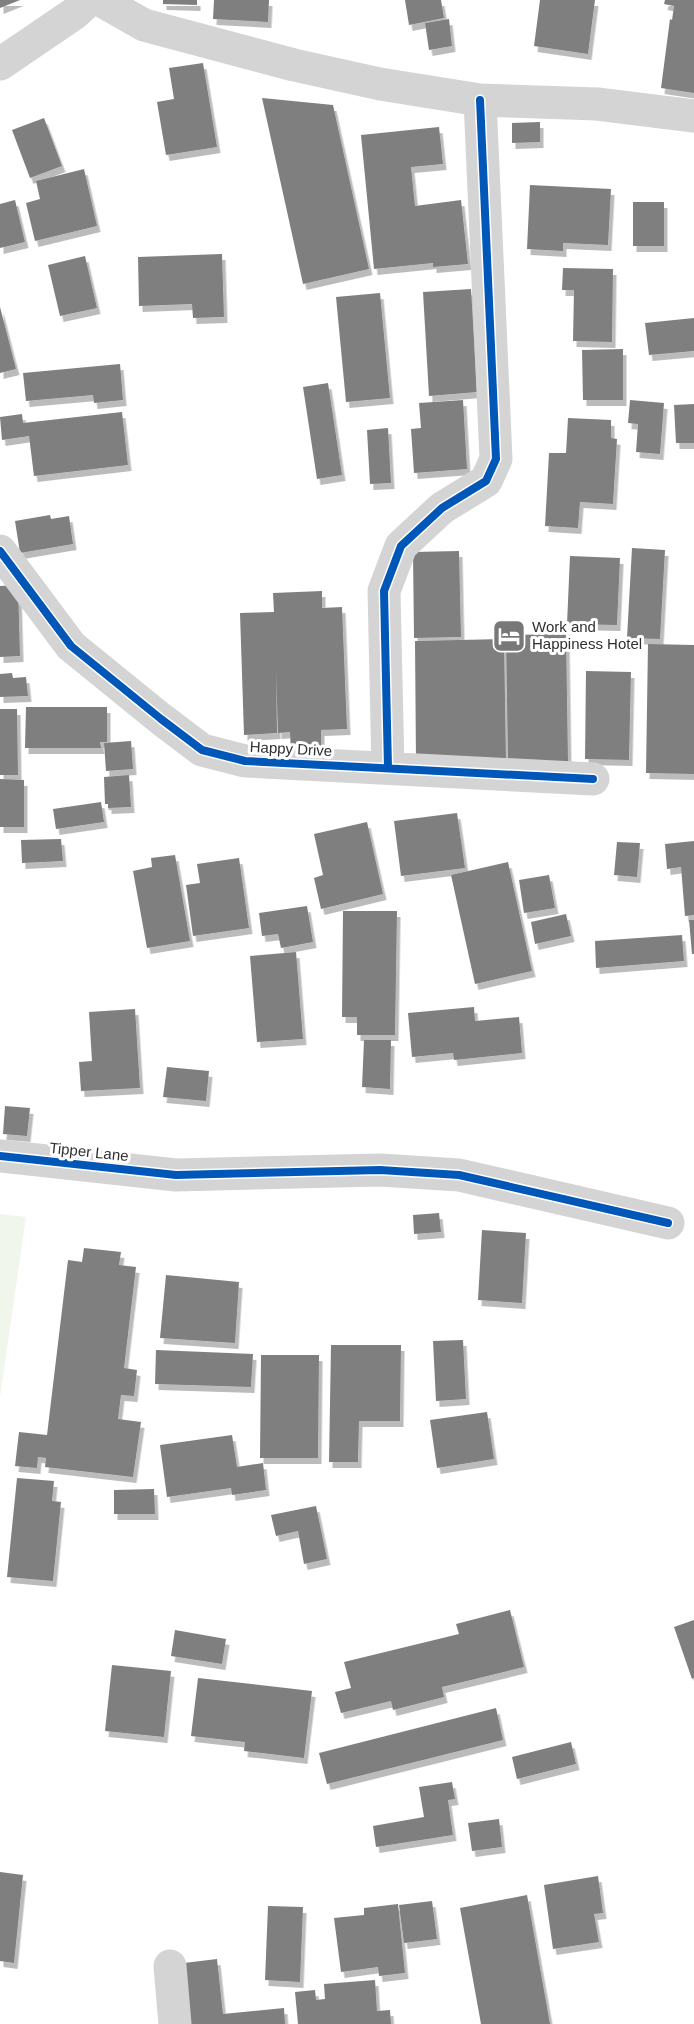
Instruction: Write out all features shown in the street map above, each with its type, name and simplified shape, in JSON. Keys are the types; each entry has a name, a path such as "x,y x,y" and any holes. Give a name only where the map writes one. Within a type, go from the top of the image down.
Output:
{"street":[{"path":"0,64 75,13 89,0"},
{"path":"100,0 144,25 294,65 380,84 480,100 597,104 694,116"},
{"path":"388,768 384,591 401,546 442,508 486,481 496,459 480,100"},
{"name":"Happy Drive","path":"0,551 71,646 201,750 245,761 593,779"},
{"name":"Tipper Lane","path":"0,1156 176,1175 380,1170 459,1175 668,1223"},
{"path":"170,1966 176,2024"}],"shaded area":[{"path":"0,1214 26,1217 0,1397"}],"building":[{"path":"0,0 20,0 0,8"},
{"path":"163,0 197,0 197,5 163,4"},
{"path":"214,0 269,0 268,22 213,19"},
{"path":"405,0 441,0 444,18 409,25"},
{"path":"540,0 595,0 588,54 534,46"},
{"path":"665,0 694,0 694,93 661,88 670,19 672,20 674,6 664,4"},
{"path":"449,19 452,46 429,50 425,23"},
{"path":"203,63 217,147 166,155 157,102 174,99 169,68"},
{"path":"262,98 333,105 369,269 303,284"},
{"path":"44,118 62,166 30,178 12,130"},
{"path":"540,122 540,142 512,143 512,123"},
{"path":"439,127 443,164 411,167 415,206 461,200 468,264 433,267 433,263 374,269 361,135"},
{"path":"84,169 97,226 35,241 26,203 40,199 36,181"},
{"path":"530,185 611,189 608,245 563,243 563,251 527,249"},
{"path":"15,200 25,242 0,248 0,204"},
{"path":"633,202 664,202 664,246 633,246"},
{"path":"222,254 224,317 193,318 192,304 139,306 138,257"},
{"path":"85,256 97,308 60,316 48,265"},
{"path":"563,268 613,269 612,342 573,341 574,290 562,290"},
{"path":"471,289 477,392 429,396 423,292"},
{"path":"380,293 390,398 346,402 336,297"},
{"path":"0,307 16,369 0,373"},
{"path":"694,318 694,351 649,355 645,323"},
{"path":"623,349 623,400 583,400 582,350"},
{"path":"120,364 123,400 94,403 93,395 26,401 23,373"},
{"path":"328,383 342,475 317,479 303,387"},
{"path":"463,400 467,469 414,473 411,429 421,428 419,403"},
{"path":"630,400 664,403 660,454 636,452 638,424 628,423"},
{"path":"694,404 694,443 676,443 674,405"},
{"path":"122,412 128,465 34,476 29,436 2,440 0,417 22,414 23,423"},
{"path":"568,418 611,420 611,438 617,439 613,504 580,502 578,528 545,526 549,453 566,453"},
{"path":"388,428 391,483 370,484 367,430"},
{"path":"50,515 51,519 69,516 73,544 20,553 15,521"},
{"path":"632,548 665,550 660,639 627,638"},
{"path":"459,551 461,637 414,638 413,552"},
{"path":"570,556 620,558 617,625 567,624"},
{"path":"18,585 20,656 0,657 0,586"},
{"path":"322,591 322,608 342,607 347,729 321,730 321,752 291,753 290,732 278,733 276,671 277,733 244,735 240,613 274,612 273,593"},
{"name":"Work and Happiness Hotel","path":"566,634 568,761 508,762 506,635"},
{"path":"504,639 506,762 416,763 415,641"},
{"path":"648,644 694,645 694,774 646,773"},
{"path":"586,671 631,672 629,760 585,759"},
{"path":"12,673 13,678 26,677 28,696 0,697 0,674"},
{"path":"26,707 107,707 107,742 100,742 101,748 25,748"},
{"path":"0,709 17,709 18,775 0,775"},
{"path":"131,741 133,769 106,771 104,743"},
{"path":"129,775 131,807 108,808 108,804 105,804 104,777"},
{"path":"0,779 24,780 24,827 0,827"},
{"path":"101,802 104,822 56,829 53,809"},
{"path":"457,813 465,868 401,876 394,821"},
{"path":"367,822 383,894 321,909 314,878 323,875 314,834"},
{"path":"61,839 63,861 22,863 21,840"},
{"path":"694,841 694,915 685,916 681,867 667,869 665,844"},
{"path":"617,842 640,843 637,877 614,875"},
{"path":"175,855 190,941 147,948 133,871 152,867 151,858"},
{"path":"239,858 249,928 193,936 186,885 200,883 197,864"},
{"path":"508,862 532,971 475,984 451,875"},
{"path":"549,875 555,908 524,913 519,880"},
{"path":"307,906 313,942 281,948 278,934 262,936 259,913"},
{"path":"343,911 397,911 395,1035 357,1035 357,1017 342,1017"},
{"path":"566,914 571,936 535,944 531,922"},
{"path":"689,920 694,920 694,954 692,954"},
{"path":"682,935 684,961 596,968 595,941"},
{"path":"296,952 303,1039 257,1042 250,956"},
{"path":"474,1007 475,1021 519,1017 522,1053 454,1060 453,1053 412,1057 408,1013"},
{"path":"135,1009 140,1088 81,1091 79,1062 92,1061 89,1012"},
{"path":"364,1040 391,1040 390,1089 362,1087"},
{"path":"167,1067 209,1071 206,1101 163,1097"},
{"path":"5,1106 30,1108 27,1136 3,1134"},
{"path":"439,1213 441,1232 414,1234 413,1215"},
{"path":"482,1230 526,1233 522,1303 478,1300"},
{"path":"84,1248 121,1252 119,1265 136,1267 124,1368 137,1370 134,1396 121,1395 118,1419 141,1422 133,1477 45,1467 46,1458 38,1457 37,1468 15,1466 19,1432 47,1435 68,1260 82,1262"},
{"path":"166,1275 239,1282 235,1343 160,1338"},
{"path":"463,1340 466,1399 436,1401 433,1341"},
{"path":"331,1345 401,1345 400,1421 359,1421 358,1462 329,1462"},
{"path":"156,1350 253,1354 251,1387 155,1384"},
{"path":"261,1355 319,1355 318,1458 260,1458"},
{"path":"487,1412 494,1459 437,1468 430,1420"},
{"path":"232,1435 237,1467 263,1463 266,1490 232,1495 231,1488 167,1497 160,1445"},
{"path":"17,1478 54,1481 52,1501 61,1502 53,1581 7,1577"},
{"path":"154,1489 155,1514 114,1514 114,1490"},
{"path":"316,1506 327,1559 304,1564 298,1531 276,1536 271,1515"},
{"path":"510,1610 524,1667 442,1687 444,1697 393,1710 391,1701 341,1713 335,1692 351,1688 344,1662 459,1634 456,1624"},
{"path":"694,1620 694,1678 692,1679 674,1627"},
{"path":"175,1630 226,1639 222,1664 171,1656"},
{"path":"112,1665 171,1671 164,1737 105,1731"},
{"path":"198,1678 312,1691 304,1758 244,1751 245,1742 191,1736"},
{"path":"496,1708 503,1740 327,1784 319,1753"},
{"path":"571,1742 576,1764 517,1779 512,1757"},
{"path":"452,1782 455,1799 448,1800 453,1835 376,1847 373,1826 424,1817 419,1787"},
{"path":"499,1819 502,1847 472,1851 468,1823"},
{"path":"0,1872 23,1875 14,1963 0,1961"},
{"path":"598,1876 603,1913 594,1914 599,1942 553,1949 544,1885"},
{"path":"527,1895 550,2024 481,2024 460,1908"},
{"path":"432,1901 437,1939 404,1943 399,1905"},
{"path":"398,1904 405,1973 379,1976 378,1967 341,1972 334,1918 364,1915 364,1908"},
{"path":"268,1906 303,1907 300,1982 265,1980"},
{"path":"217,1959 223,2014 284,2008 285,2024 190,2024 184,1963"},
{"path":"375,1980 377,2011 390,2010 391,2024 298,2024 295,1992 315,1990 316,2000 325,1999 324,1984"}],"cycle path":[{"path":"388,768 384,591 401,546 442,508 486,481 496,459 480,100"},
{"path":"0,551 71,646 202,750 245,761 593,779"},
{"path":"0,1156 176,1175 380,1170 459,1175 668,1223"}],"place":[{"name":"Work and Happiness Hotel","path":"509,636"}]}
